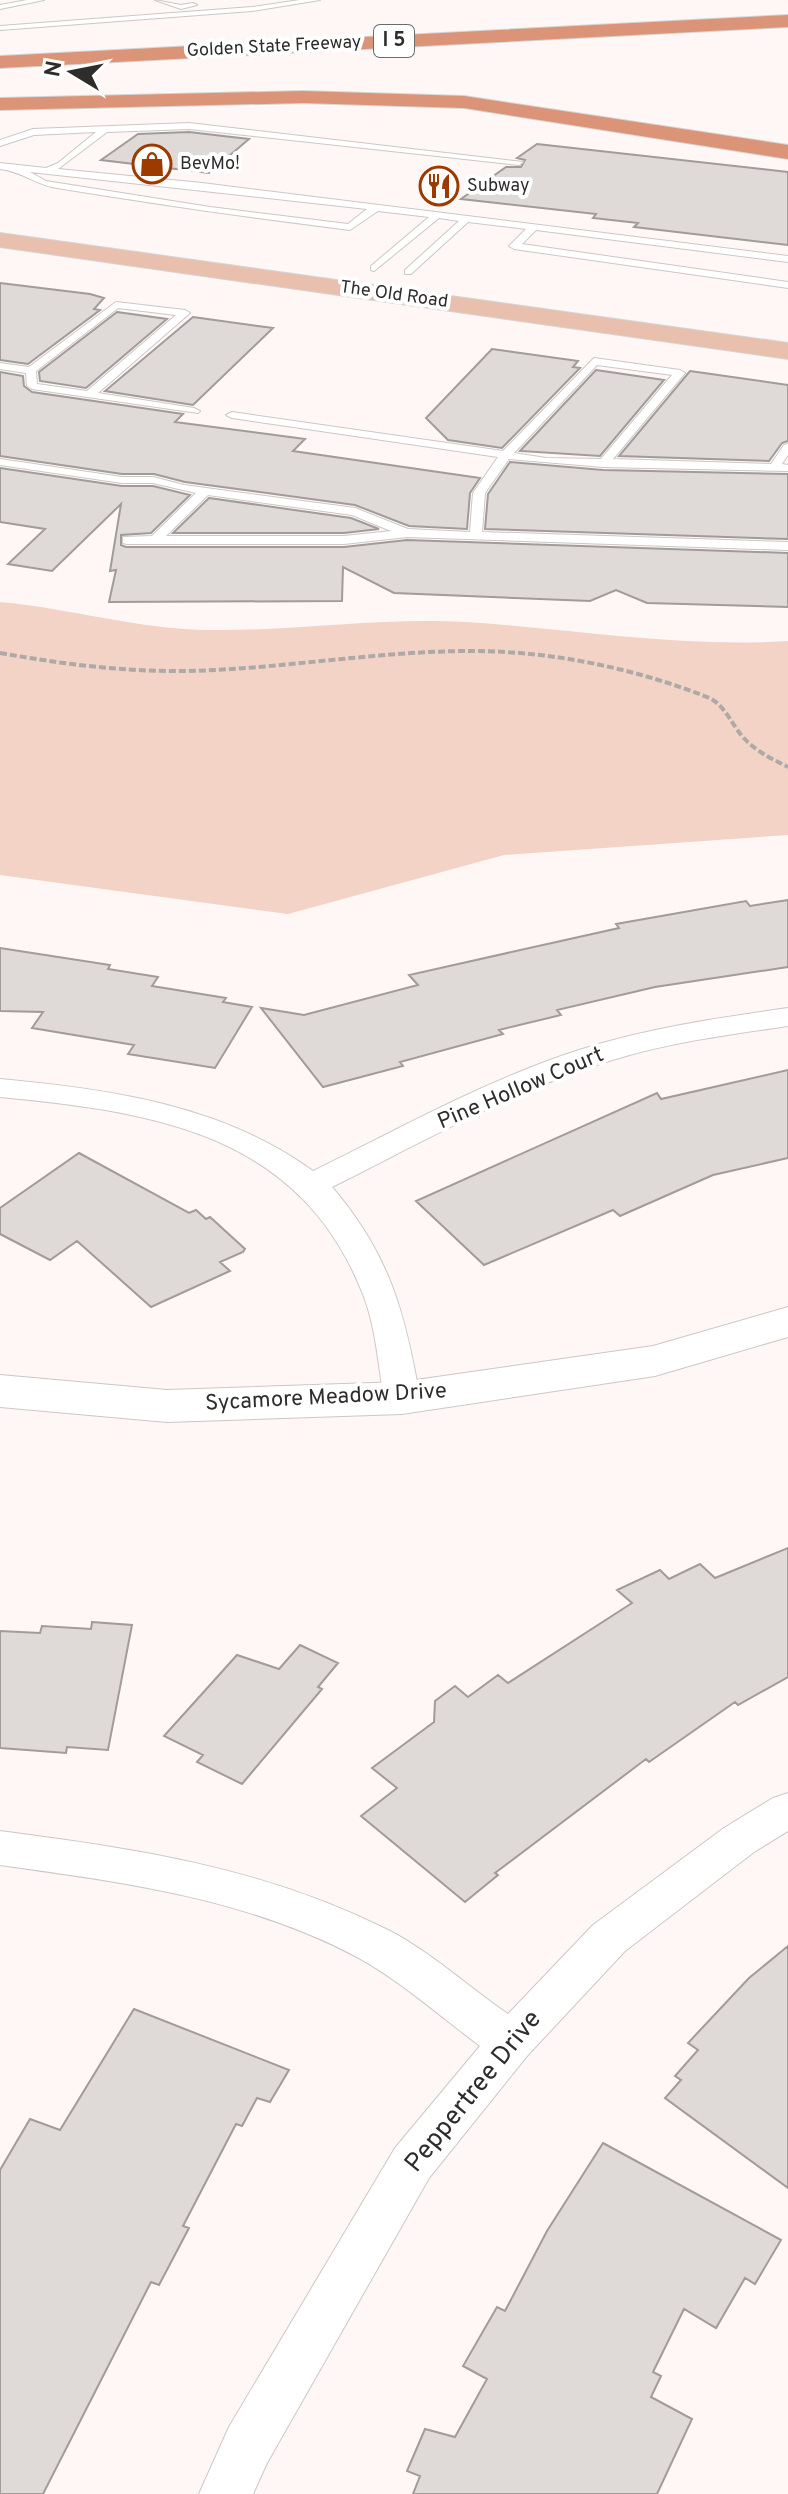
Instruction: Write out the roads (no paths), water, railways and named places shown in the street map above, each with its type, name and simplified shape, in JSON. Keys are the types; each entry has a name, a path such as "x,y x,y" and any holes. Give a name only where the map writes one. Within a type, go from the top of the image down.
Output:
{"highway":[{"path":"504,35 788,12"},
{"name":"Golden State Freeway","path":"0,62 788,21"},
{"path":"0,104 303,97 464,102 788,152"}],"main road":[{"path":"0,218 218,247"},
{"name":"The Old Road","path":"0,240 788,351"},
{"name":"The Old Road","path":"343,263 437,276"}],"street":[{"name":"Pine Hollow Court","path":"311,1185 501,1092 590,1057 692,1031 788,1017"},
{"path":"0,1088 124,1103 175,1118 250,1145 311,1185 357,1245 382,1300 402,1398"},
{"name":"Sycamore Meadow Drive","path":"0,1391 167,1406 402,1398 655,1361 788,1322"},
{"name":"Peppertree Drive","path":"226,2494 248,2445 412,2163 511,2042 609,1938 739,1840 788,1810"},
{"path":"0,1848 153,1869 264,1898 374,1944 511,2042"}],"lane":[{"path":"0,7 40,0"},
{"path":"159,0 181,7 204,2"},
{"path":"0,28 252,9 316,0"},
{"path":"1,144 33,132 189,126 519,162"},
{"path":"47,170 61,165 105,129"},
{"path":"0,166 240,191 788,259"},
{"path":"16,167 43,183 214,210 350,227 374,209"},
{"path":"214,210 240,191"},
{"path":"374,268 435,217"},
{"path":"408,272 464,221"},
{"path":"532,229 514,246 788,285"},
{"path":"0,366 31,370 116,305 185,313 88,396"},
{"path":"476,536 479,493 505,456 594,361 680,373 603,464"},
{"path":"31,370 32,386 194,411"},
{"path":"232,415 505,456 603,464 788,468"},
{"path":"773,469 788,447"},
{"path":"0,462 122,480 153,480 205,491 355,512 407,533"},
{"path":"155,540 205,491"},
{"path":"127,540 344,540 407,533 788,546"}],"place":[{"name":"BevMo!","path":"152,164"},
{"name":"Subway","path":"439,186"}]}
